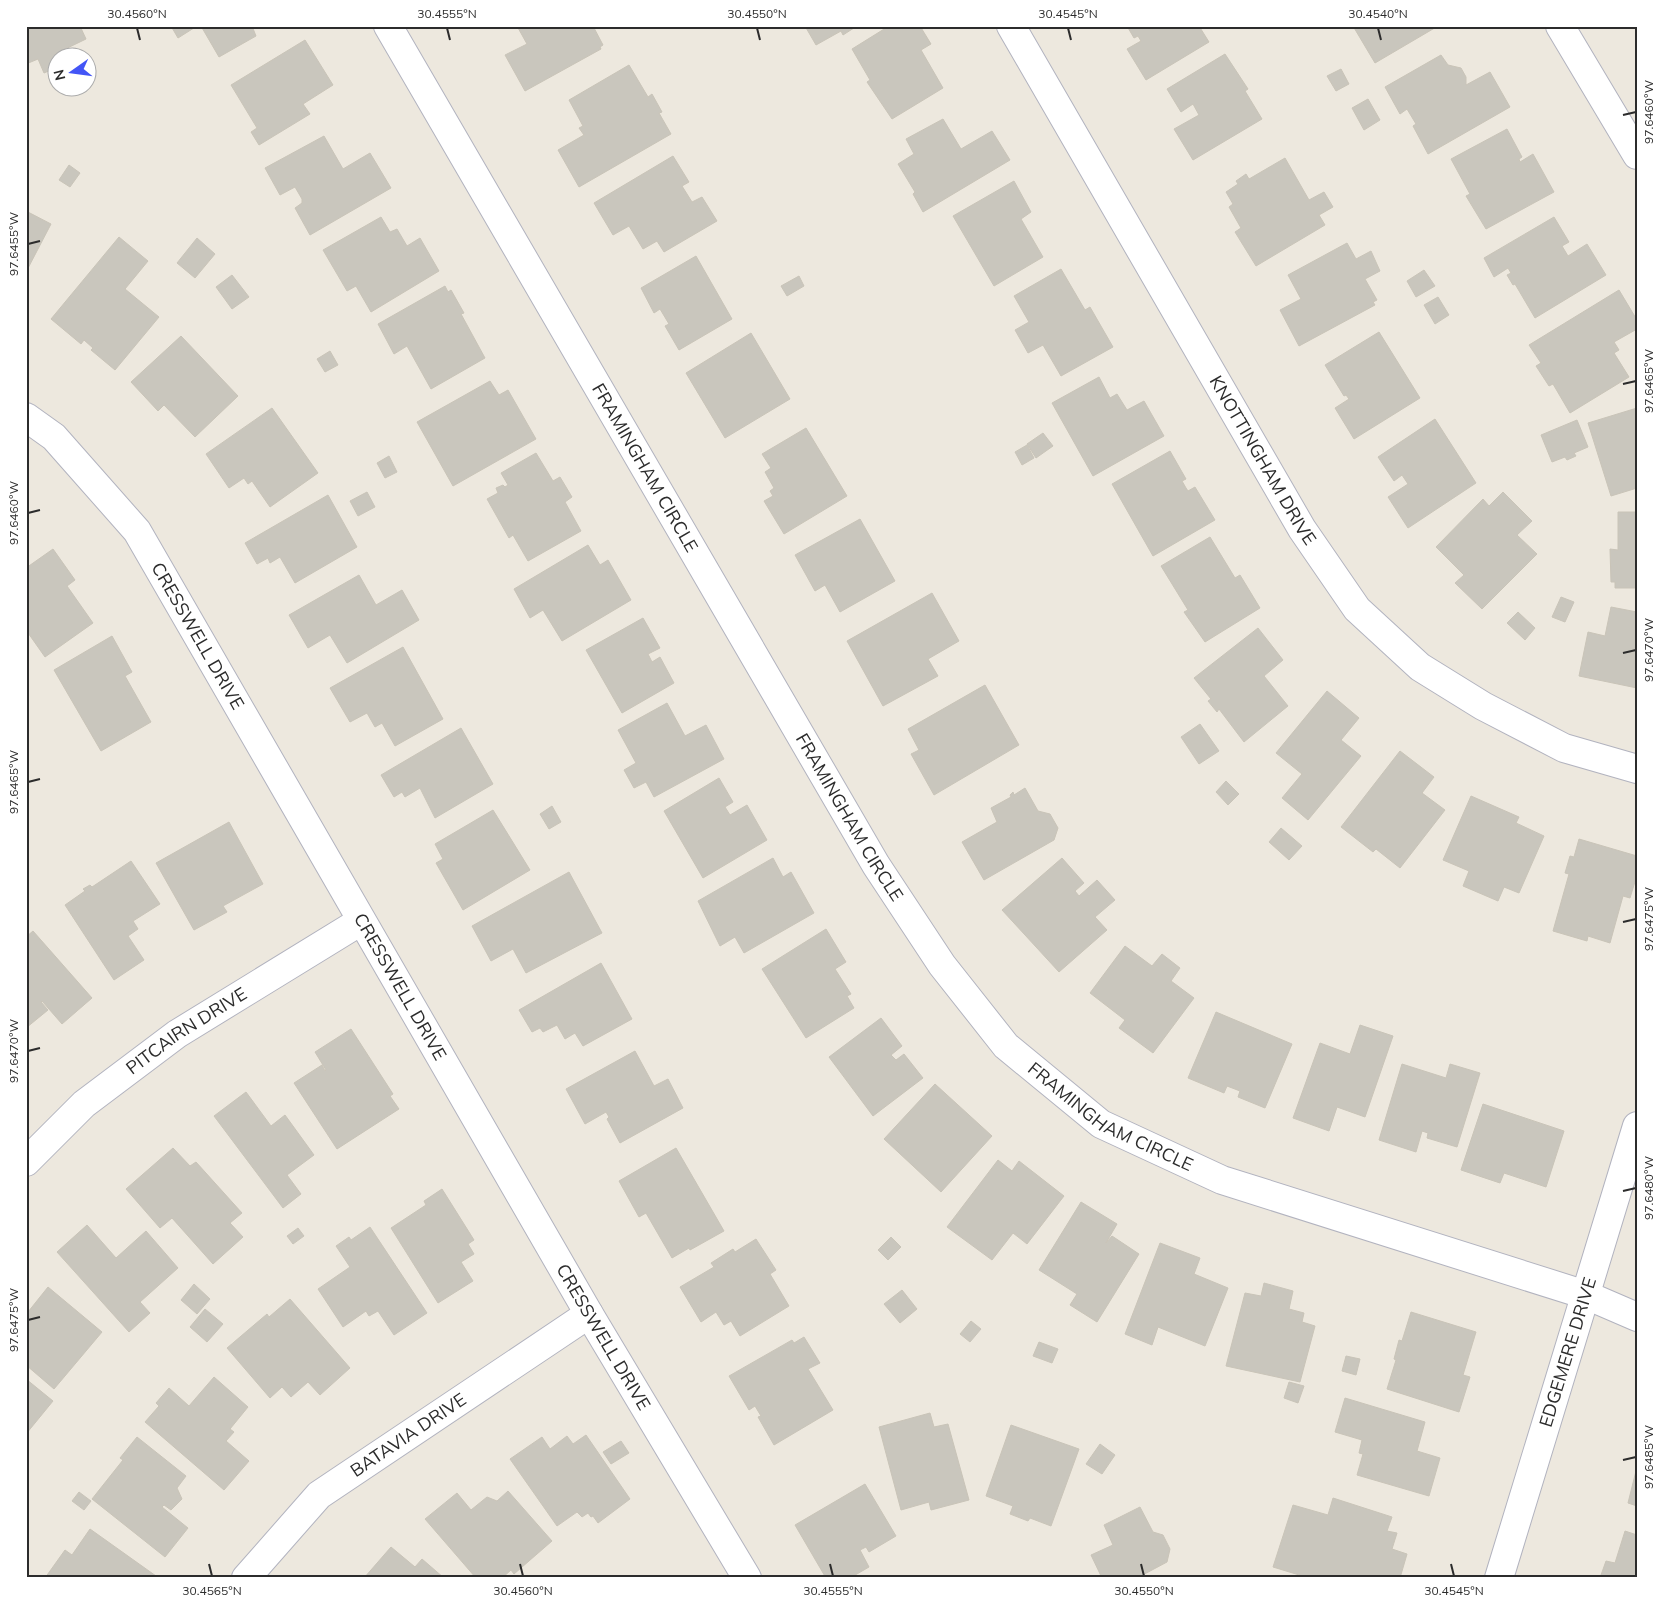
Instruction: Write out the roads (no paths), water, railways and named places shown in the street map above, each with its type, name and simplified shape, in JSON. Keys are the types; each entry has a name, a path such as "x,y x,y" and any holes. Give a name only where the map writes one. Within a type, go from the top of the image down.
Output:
{"street":[{"name":"FRAMINGHAM CIRCLE","path":"388,26 876,865 942,965 1006,1046 1101,1124 1222,1180 1586,1295 1637,1317"},
{"name":"KNOTTINGHAM DRIVE","path":"1011,26 1302,529 1357,609 1420,667 1483,706 1564,748 1637,769"},
{"path":"1560,26 1637,155"},
{"name":"CRESSWELL DRIVE","path":"26,417 54,437 137,531 360,921 589,1314 747,1578"},
{"name":"PITCAIRN DRIVE","path":"26,1162 84,1104 177,1034 360,921"},
{"name":"EDGEMERE DRIVE","path":"1500,1578 1637,1126"},
{"name":"BATAVIA DRIVE","path":"246,1578 319,1495 589,1314"}]}
